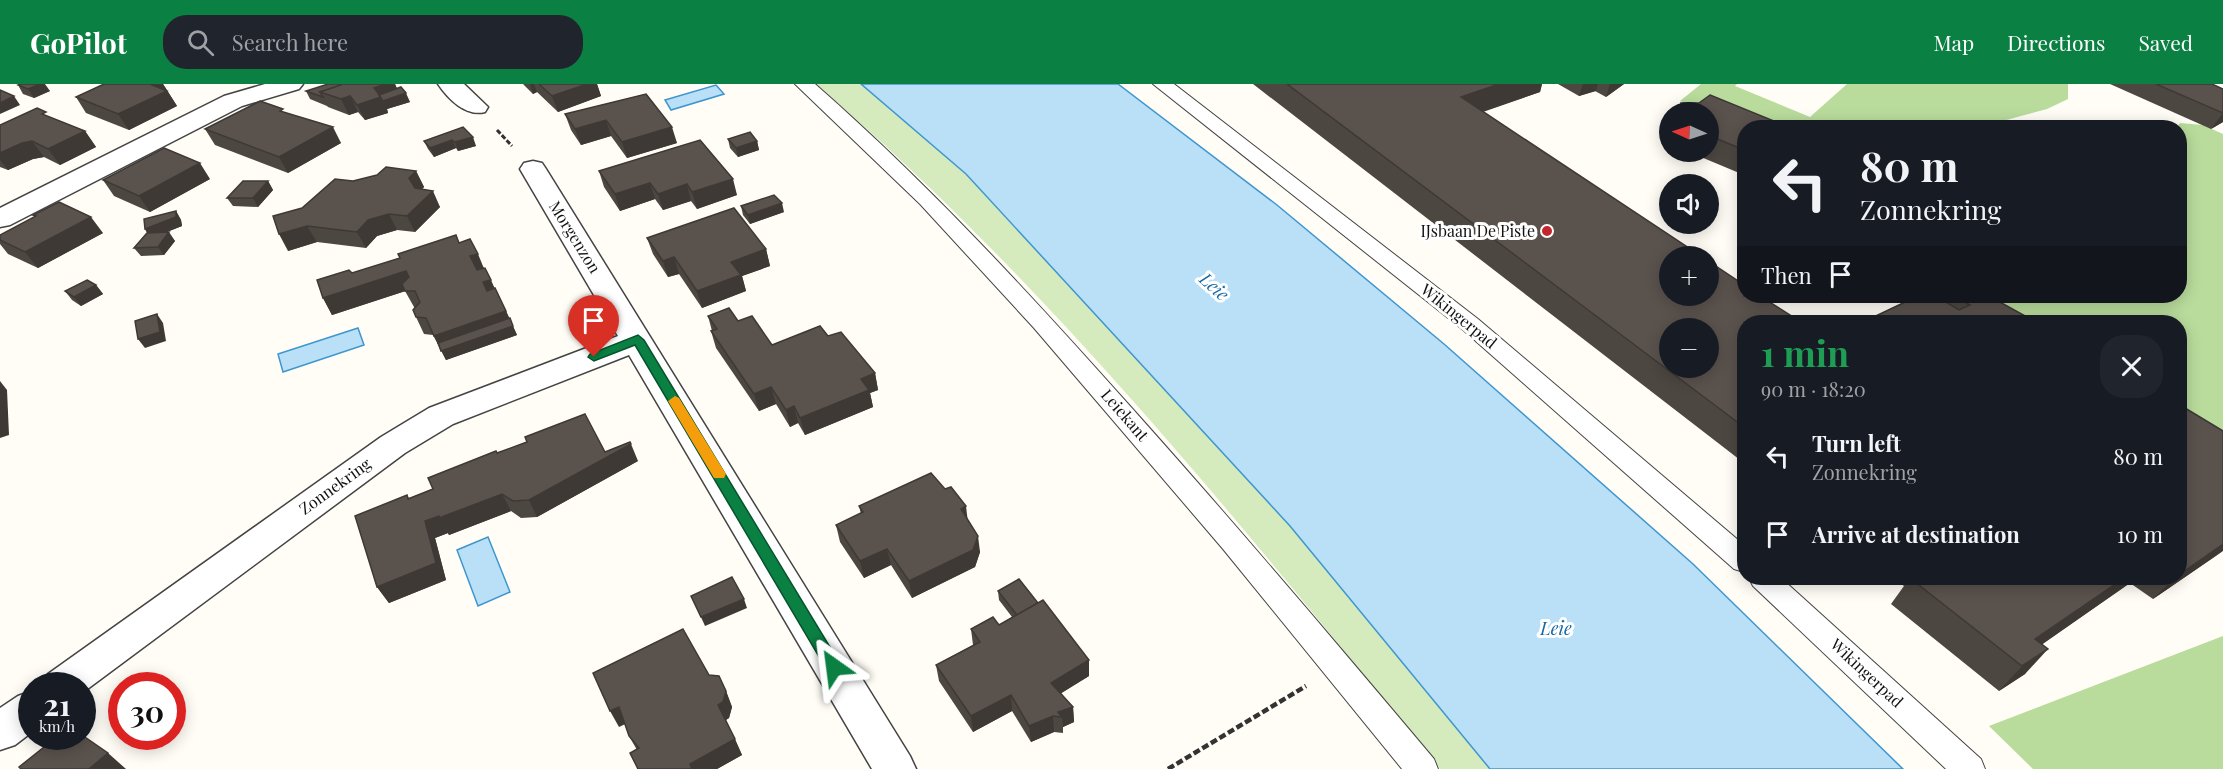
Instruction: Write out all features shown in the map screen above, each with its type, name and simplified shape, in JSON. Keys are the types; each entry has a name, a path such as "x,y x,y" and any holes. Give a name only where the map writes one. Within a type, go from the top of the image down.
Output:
{"street":[{"path":"0,219 233,101 291,84"},
{"path":"450,84 476,107"},
{"name":"Morgenzon","path":"533,169 895,769"},
{"name":"Zonnekring","path":"81,672 393,445 441,416 638,340"},
{"path":"0,732 18,718"}],"lane":[{"name":"Leiekant","path":"804,84 872,144 1017,292 1240,548 1422,769"},
{"name":"Wikingerpad","path":"1162,84 1301,189 1470,324 1596,430 1737,555"},
{"name":"Wikingerpad","path":"1771,585 1969,769"}],"path":[{"path":"476,107 533,169"},
{"path":"1168,769 1298,692 1336,663"}],"green space":[{"path":"816,84 861,84 966,174 1290,526 1490,769 1440,769 1219,500 1065,326 985,242 902,161"},
{"path":"1701,84 1737,84 1735,86 1810,117 1847,84 2068,84 2068,99 2047,109 2006,120 1737,120 1737,125 1719,117 1719,102 1680,101"},
{"path":"2187,124 2203,125 2223,134 2223,464 2187,431 2187,315 1988,315 1967,303 2187,303"},
{"path":"2223,636 2223,769 2033,769 1989,726"}],"water":[{"name":"Leie","path":"861,84 1118,84 1277,205 1444,344 1693,564 1903,769 1490,769 1290,526 966,174"},
{"path":"716,85 724,94 671,110 665,100"},
{"path":"358,328 364,345 283,372 278,354"},
{"path":"488,537 510,592 478,606 457,550"}],"building":[{"path":"40,84 28,89 18,85"},
{"path":"104,84 150,84 167,91 118,114 76,97"},
{"path":"328,84 339,86 320,92 323,97 306,91"},
{"path":"340,84 386,84 374,88 381,97 357,105 350,96 341,99 320,92"},
{"path":"539,84 587,84 552,96"},
{"path":"1287,84 1499,84 1461,97 1659,228 1659,234 1668,234 1686,246 1659,246 1659,306 1719,306 1719,268 1737,280 1737,303 1771,303 1790,315 1737,315 1737,422 1679,378 1719,378 1719,318 1659,318 1659,363"},
{"path":"2156,84 2212,84 2223,89 2223,113"},
{"path":"401,87 406,93 383,101 379,95"},
{"path":"0,90 14,96 0,103"},
{"path":"646,94 672,127 622,142 606,120 575,129 565,114"},
{"path":"1710,95 1771,120 1737,120 1737,147 1719,140 1719,102 1700,102"},
{"path":"260,101 283,109 280,111 333,127 279,157 205,129"},
{"path":"37,108 46,112 42,114 85,131 48,149 32,141 0,153 0,125"},
{"path":"463,127 473,137 455,142 452,140 430,148 424,141"},
{"path":"750,132 757,141 736,148 728,139"},
{"path":"700,140 733,179 692,192 687,184 658,194 650,183 615,194 599,171"},
{"path":"164,148 200,163 139,196 103,180"},
{"path":"386,167 416,171 409,178 415,188 433,191 407,216 389,214 368,220 357,232 307,226 279,234 273,216 302,208 335,179 353,181 377,175"},
{"path":"243,181 268,181 253,198 227,198"},
{"path":"774,195 782,203 748,215 741,206"},
{"path":"59,202 91,217 25,252 0,240 0,235"},
{"path":"734,208 766,249 731,262 741,275 697,291 674,257 663,261 647,238"},
{"path":"176,211 176,217 145,229 144,219"},
{"path":"169,232 158,247 134,248 147,233"},
{"path":"456,235 459,243 470,239 478,254 470,256 477,270 485,268 491,280 483,282 487,291 495,288 506,311 434,336 426,318 416,317 413,310 420,302 415,291 405,291 402,284 409,277 406,271 323,298 317,280 349,270 352,273 400,258 398,254"},
{"path":"87,280 96,285 74,297 65,291"},
{"path":"1903,303 1948,303 1959,310 1970,305 1966,303 2002,303 2023,315 1878,315"},
{"path":"729,308 738,321 752,316 772,345 820,326 828,336 841,332 875,373 861,379 869,390 800,418 794,406 786,410 771,387 754,394 711,331 717,329 708,316"},
{"path":"157,314 160,332 138,339 135,321"},
{"path":"510,318 513,326 441,351 438,343"},
{"path":"2187,409 2223,431 2223,544 2187,569"},
{"path":"585,414 605,452 630,442 631,444 529,500 513,501 502,494 439,518 439,516 425,521 436,563 377,587 355,516 407,495 408,499 433,489 428,478 496,451 497,453 527,442 525,437"},
{"path":"931,473 945,489 951,487 966,506 961,509 978,536 973,550 909,581 887,549 860,561 836,525 863,512 859,506"},
{"path":"732,577 744,599 701,617 691,596"},
{"path":"1019,579 1038,603 1017,615 998,591"},
{"path":"1919,585 2114,585 2035,639 2048,649 2022,666"},
{"path":"1043,600 1089,660 1051,683 1073,707 1058,712 1062,717 1053,716 1029,726 1011,695 971,716 936,665 980,642 971,629 993,617 999,625"},
{"path":"683,629 709,675 719,676 726,691 723,702 718,705 735,739 690,764 692,769 638,769 630,753 639,748 629,736 619,707 610,711 593,673"},
{"path":"96,745 108,753 89,769 21,769 19,767 40,750 96,750"}],"slow traffic":[{"path":"675,401 719,474"}],"place":[{"name":"IJsbaan De Piste","path":"1547,231"}],"route":[{"path":"594,357 638,340 834,667"}]}
